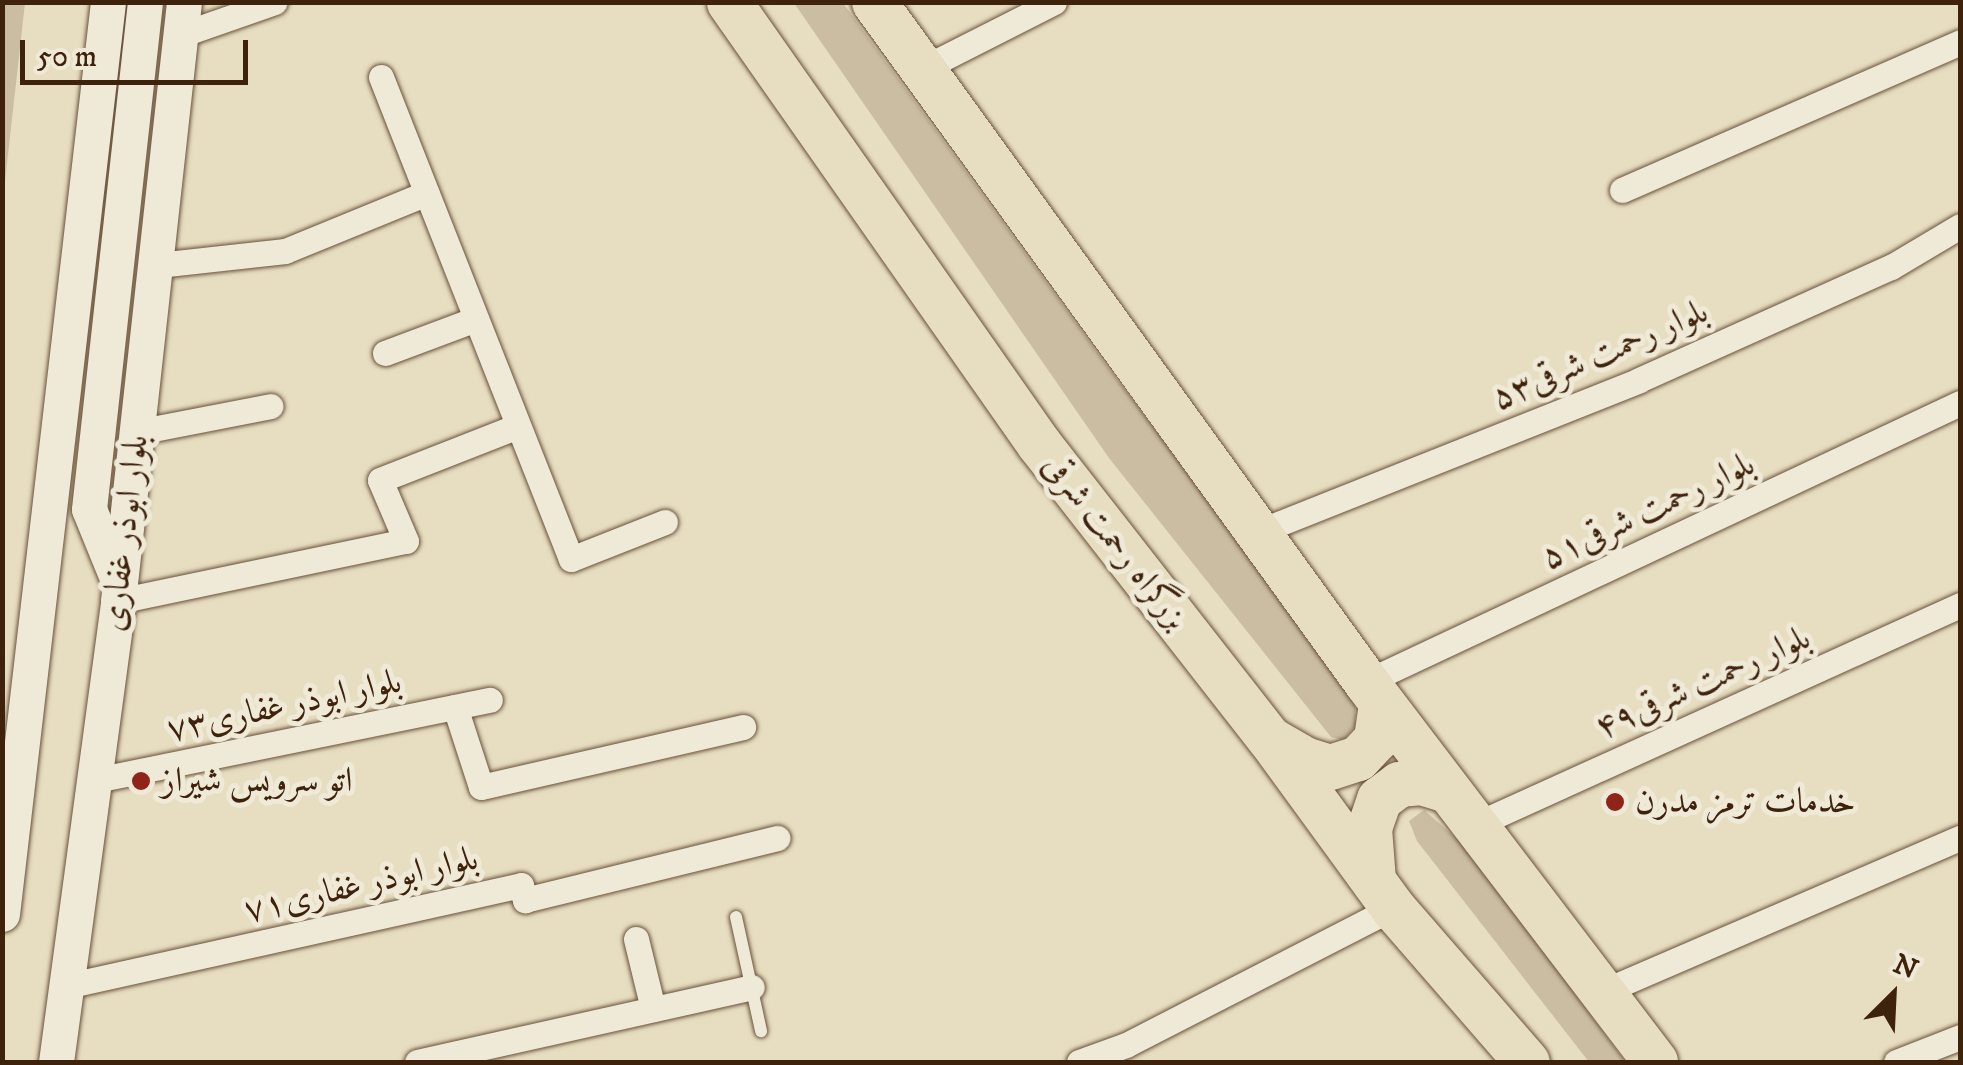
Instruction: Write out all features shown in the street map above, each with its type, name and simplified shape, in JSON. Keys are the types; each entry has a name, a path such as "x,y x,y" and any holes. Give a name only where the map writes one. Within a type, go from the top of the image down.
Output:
{"highway":[{"name":"بزرگراه رحمت شرقی","path":"729,2 1039,444 1268,738 1383,894 1528,1062"},
{"path":"874,2 1374,692 1655,1062"},
{"path":"1268,738 1304,760 1330,766 1358,758 1376,739 1374,692"},
{"path":"1383,894 1369,828 1379,800 1399,784 1421,782 1448,790"}],"main road":[{"path":"2,914 108,2"},
{"path":"119,593 89,509 145,2"},
{"name":"بلوار ابوذر غفاری","path":"56,1062 119,593 184,18"}],"street":[{"path":"184,18 274,2"},
{"path":"922,69 1054,2"},
{"path":"1622,190 1960,42"},
{"path":"381,77 571,559 665,522"},
{"path":"158,264 285,251 427,193"},
{"name":"بلوار رحمت شرقی۵۳","path":"1258,532 1638,380 1892,267 1960,226"},
{"path":"385,352 476,319"},
{"name":"بلوار رحمت شرقی۵۱","path":"1374,692 1960,402"},
{"path":"137,432 271,406"},
{"path":"119,593 406,541 380,480 518,426"},
{"name":"بلوار رحمت شرقی۴۹","path":"1475,825 1960,604"},
{"name":"بلوار ابوذر غفاری۷۳","path":"92,782 490,700"},
{"path":"456,707 481,788 743,727"},
{"name":"بلوار ابوذر غفاری۷۱","path":"66,986 522,885 525,900 776,838"},
{"path":"1602,992 1960,838"},
{"path":"1079,1062 1130,1054 1383,894"},
{"path":"636,939 653,1009"},
{"path":"418,1062 752,987"},
{"path":"1896,1062 1960,1037"}],"lane":[{"path":"736,918 762,1031"}],"shaded area":[{"path":"2,3 25,3 3,199"},
{"path":"794,3 843,3 1117,380 1331,660 1355,701 1355,726 1343,740 1331,737 1109,458"},
{"path":"1424,810 1474,854 1625,1062 1589,1062 1417,841 1409,821"}],"place":[{"name":"اتو سرویس شیراز","path":"141,781"},
{"name":"خدمات ترمز مدرن","path":"1615,802"}]}
